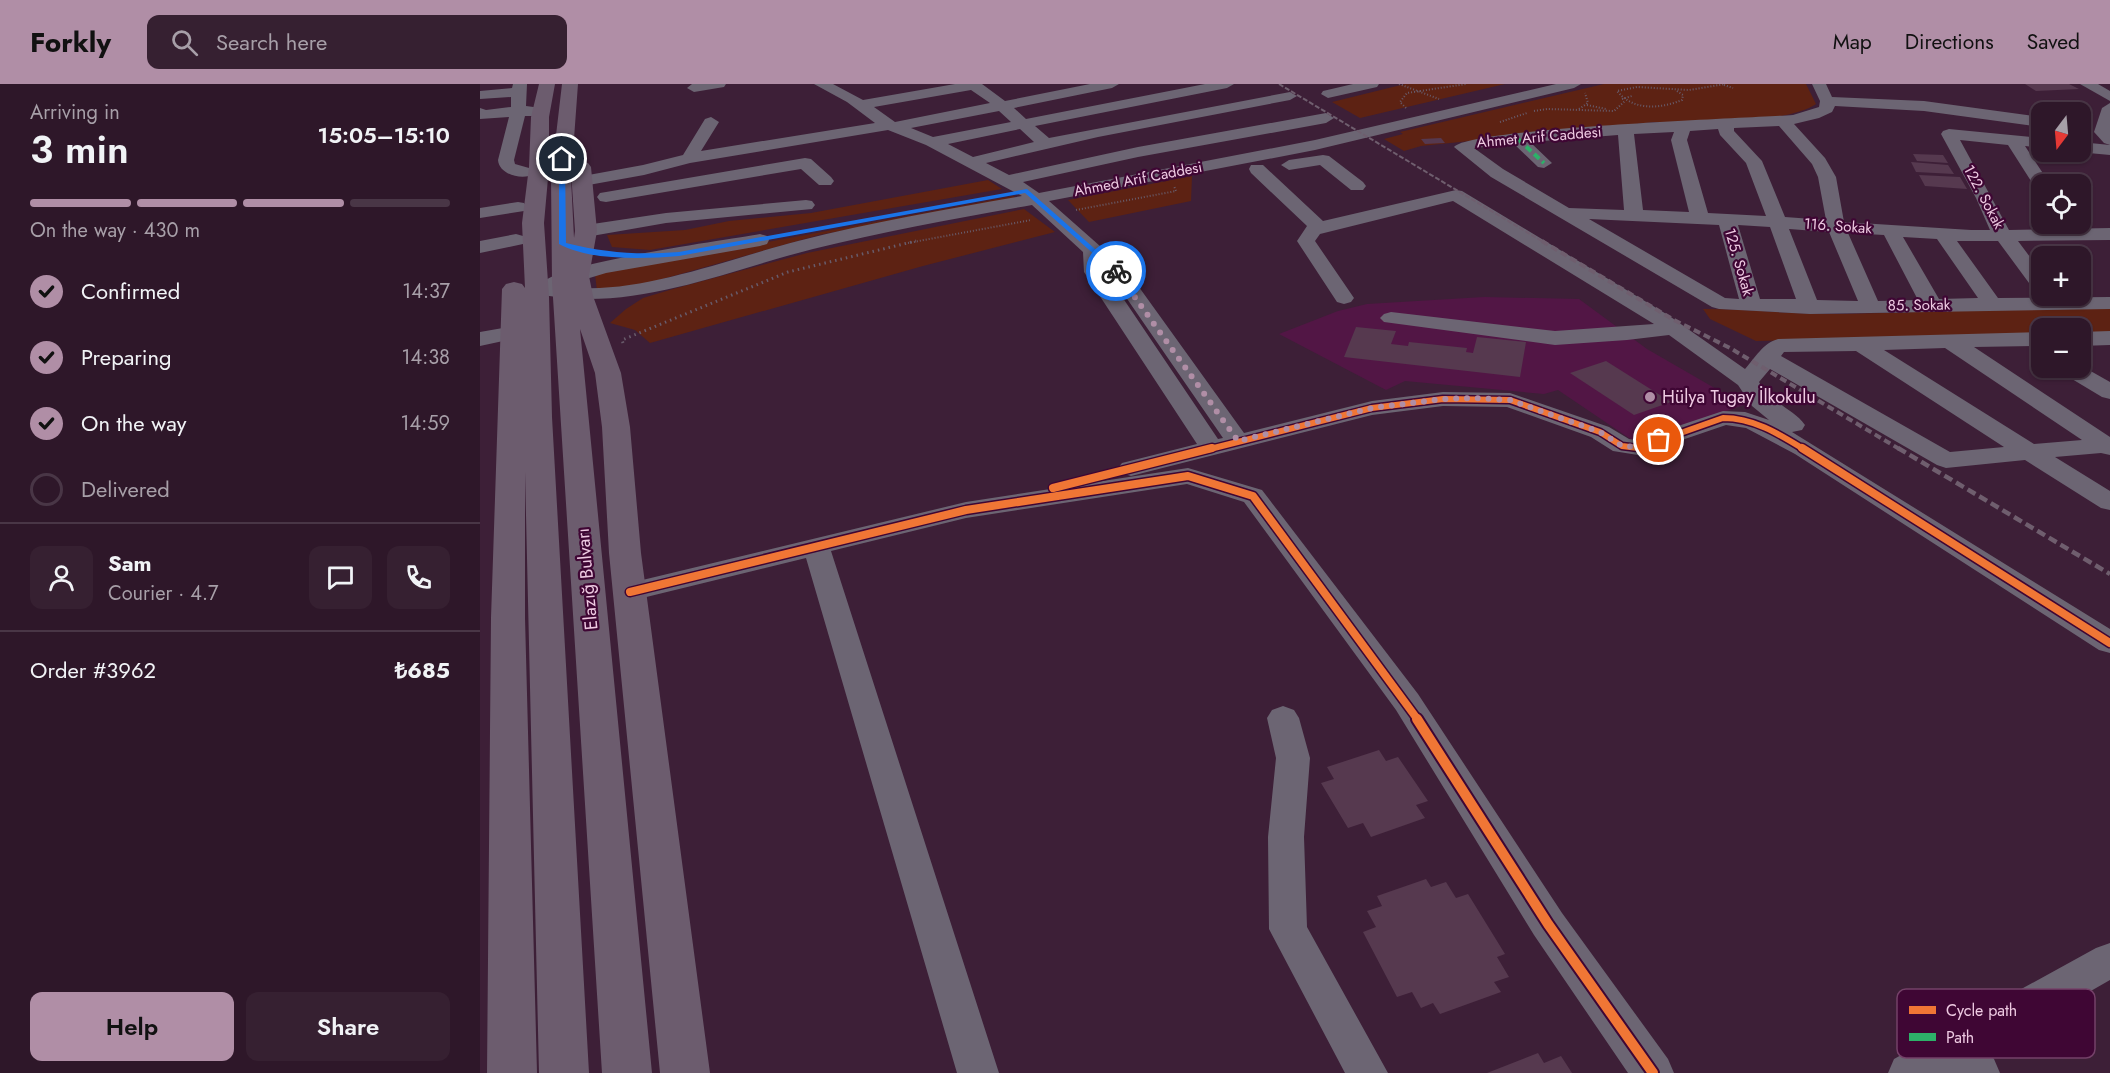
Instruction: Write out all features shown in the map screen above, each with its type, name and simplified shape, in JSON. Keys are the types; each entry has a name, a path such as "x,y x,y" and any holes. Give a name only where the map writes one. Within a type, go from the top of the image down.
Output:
{"highway":[{"name":"Elazığ Bulvarı","path":"535,105 570,84"},
{"name":"Elazığ Bulvarı","path":"535,105 561,178 574,260 627,1073"},
{"name":"Elazığ Bulvarı","path":"535,105 540,166 533,222 574,260"},
{"path":"512,1073 509,571 496,336 517,224 526,151 535,105"},
{"path":"535,105 578,147 574,260 608,373 616,427 630,592 685,1073"},
{"name":"Elazığ Bulvarı","path":"564,1073 538,417 574,260"},
{"path":"509,705 545,592"}],"street":[{"path":"694,88 719,84"},
{"path":"693,152 891,126 1112,84"},
{"path":"1161,84 1238,139"},
{"path":"932,142 1227,84"},
{"path":"1269,84 1346,128"},
{"path":"1328,94 1351,86 1372,84"},
{"name":"Ahmed Arif Caddesi","path":"574,260 633,290 836,237 1178,165 1539,84"},
{"path":"1819,84 1827,101 1924,106 2031,121"},
{"path":"2087,84 2110,97"},
{"path":"828,88 856,86"},
{"name":"Ahmed Arif Caddesi","path":"574,260 663,256 1032,195 1315,145 1577,86"},
{"path":"977,87 1004,106 1046,144"},
{"path":"860,105 977,87 1004,88"},
{"path":"828,88 860,105 891,126 932,142 1032,195 1119,273 1238,441"},
{"path":"480,95 535,105"},
{"path":"971,162 1098,132 1201,112 1299,101"},
{"name":"Ahmet Arif Caddesi","path":"1728,305 1719,303 1497,174 1462,147 1474,143 1626,130 1783,121 1821,112 1827,109 1827,101"},
{"path":"481,116 535,105"},
{"path":"2101,134 2110,108"},
{"path":"1075,114 1128,154"},
{"path":"1006,181 1128,154 1238,139 1326,118"},
{"path":"1783,121 1819,162 1827,177 1836,226 1870,306"},
{"path":"693,152 711,122"},
{"path":"1726,125 1726,132 1754,161 1810,309"},
{"path":"1684,128 1679,140 1700,218"},
{"path":"1626,130 1625,150 1632,187 1634,215"},
{"name":"122. Sokak","path":"2014,141 1949,134 1985,198 1995,225 2031,271"},
{"path":"574,260 644,170 693,152 758,135"},
{"path":"1518,139 1544,163"},
{"path":"2014,141 2031,142"},
{"path":"2014,141 2035,174"},
{"path":"2091,148 2110,150"},
{"path":"1320,228 1257,170 1323,160 1357,186"},
{"path":"574,260 805,163 825,181"},
{"path":"1344,298 1306,241 1313,230 1456,195 1674,328 1747,381 1755,396 1776,415 2110,620"},
{"path":"574,260 666,218 806,205"},
{"path":"480,213 517,224"},
{"name":"116. Sokak","path":"1566,213 1779,222 1943,235 2005,236 2031,233"},
{"name":"125. Sokak","path":"1727,219 1751,304"},
{"path":"480,247 517,224"},
{"path":"1890,230 1932,306"},
{"name":"116. Sokak","path":"2091,231 2110,234"},
{"path":"1943,235 1991,303"},
{"path":"1093,250 1094,272 1212,448"},
{"name":"Ahmed Arif Caddesi","path":"574,260 613,306 666,282"},
{"name":"85. Sokak","path":"1728,305 1751,304 1810,309 1932,306 1991,303 2031,297"},
{"name":"85. Sokak","path":"2091,301 2110,303"},
{"path":"1391,318 1555,338 1627,334 1674,328"},
{"path":"480,355 496,336"},
{"path":"2091,339 2110,338"},
{"path":"1747,381 1778,346 1951,342 2031,343"},
{"path":"1951,342 2109,446"},
{"path":"1862,345 2110,502"},
{"path":"1766,357 1946,460 2109,446"},
{"path":"2087,378 2110,392"},
{"path":"630,592 1372,408 1443,399 1510,400 1600,432 1622,446 1638,447 1723,418 1735,417 1754,421 1814,455 2110,643"},
{"path":"966,510 1188,476 1253,496 1407,702 1548,924 1653,1073"},
{"path":"816,546 978,1073"},
{"path":"1283,718 1293,758 1286,837 1288,929 1367,1073"},
{"path":"2068,989 2110,960"},
{"path":"1909,1073 1966,1060"}],"path":[{"path":"1399,84 1443,100"},
{"path":"1407,109 1402,105 1401,99 1407,93 1466,84"},
{"path":"1677,91 1724,84 1733,88"},
{"path":"1653,85 1677,91 1683,95 1682,100 1668,106 1646,106 1624,100 1617,91 1626,86 1653,85"},
{"path":"1577,86 1587,95 1587,105"},
{"path":"1494,123 1547,109 1614,111 1624,100 1632,96"},
{"path":"1576,111 1587,105 1614,111"},
{"path":"622,340 788,272 814,264 896,245 1054,214"}],"shaded area":[{"path":"1405,84 1505,84 1360,118 1332,102"},
{"path":"1604,84 1806,84 1816,104 1803,111 1762,119 1655,122 1421,146 1404,151 1384,139 1403,134 1400,132"},
{"path":"1192,176 1191,201 1089,222 1068,200"},
{"path":"988,180 1002,189 650,250 612,247 607,235 685,230 729,221 811,213"},
{"path":"1014,196 1015,198 819,235 645,284 597,291 595,274"},
{"path":"1024,209 1055,232 923,266 650,343 635,330 610,323 643,298 673,289 807,253"},
{"path":"1484,297 1579,299 1647,349 1744,405 1635,442 1558,390 1544,394 1405,381 1386,390 1279,334 1338,311 1367,304"},
{"path":"1993,307 2110,308 2110,332 2091,333 2091,318 2031,318 2031,334 1756,341 1710,319 1703,309 1840,314"}],"building":[{"path":"2025,84 2069,84 2079,89 2036,91"},
{"path":"1441,138 1445,143 1425,144 1421,139"},
{"path":"1913,154 1943,155 1948,163 1917,161"},
{"path":"1911,162 1948,165 1954,174 1916,172"},
{"path":"1919,175 1960,177 1967,189 1925,186"},
{"path":"1356,327 1396,331 1391,344 1408,346 1409,342 1467,348 1466,352 1473,353 1477,337 1526,342 1520,377 1344,357"},
{"path":"1606,361 1671,402 1634,415 1570,373"},
{"path":"1379,750 1386,761 1398,757 1428,801 1416,805 1425,818 1371,837 1363,823 1348,828 1321,783 1334,779 1327,767"},
{"path":"1426,879 1431,887 1446,882 1456,898 1468,894 1505,954 1497,957 1509,977 1494,982 1501,992 1440,1014 1433,1003 1421,1008 1412,992 1397,997 1363,932 1376,927 1367,911 1382,906 1377,896"},
{"path":"1538,1053 1544,1063 1561,1056 1572,1073 1487,1073"}],"railway":[{"path":"1279,84 1545,243"},
{"path":"1542,241 1674,320 1730,348 1901,450"},
{"path":"1898,448 2110,574"}],"marked path":[{"path":"1518,139 1544,163"}],"cycle path":[{"path":"1053,488 1372,408 1443,399 1510,400 1600,432 1622,446 1638,448 1723,418 1734,418 1765,427 1804,449 2110,643"},
{"path":"630,592 966,510 1188,476 1253,496 1407,702 1548,924 1653,1073"}],"way so far":[{"path":"1116,271 1238,441 1372,408 1443,399 1475,398 1510,400 1600,432 1622,446 1638,447 1659,440"}],"place":[{"name":"Hülya Tugay İlkokulu","path":"1650,397"}],"route":[{"path":"562,159 562,244 602,254 640,257 695,252 1027,191 1116,271"}]}
